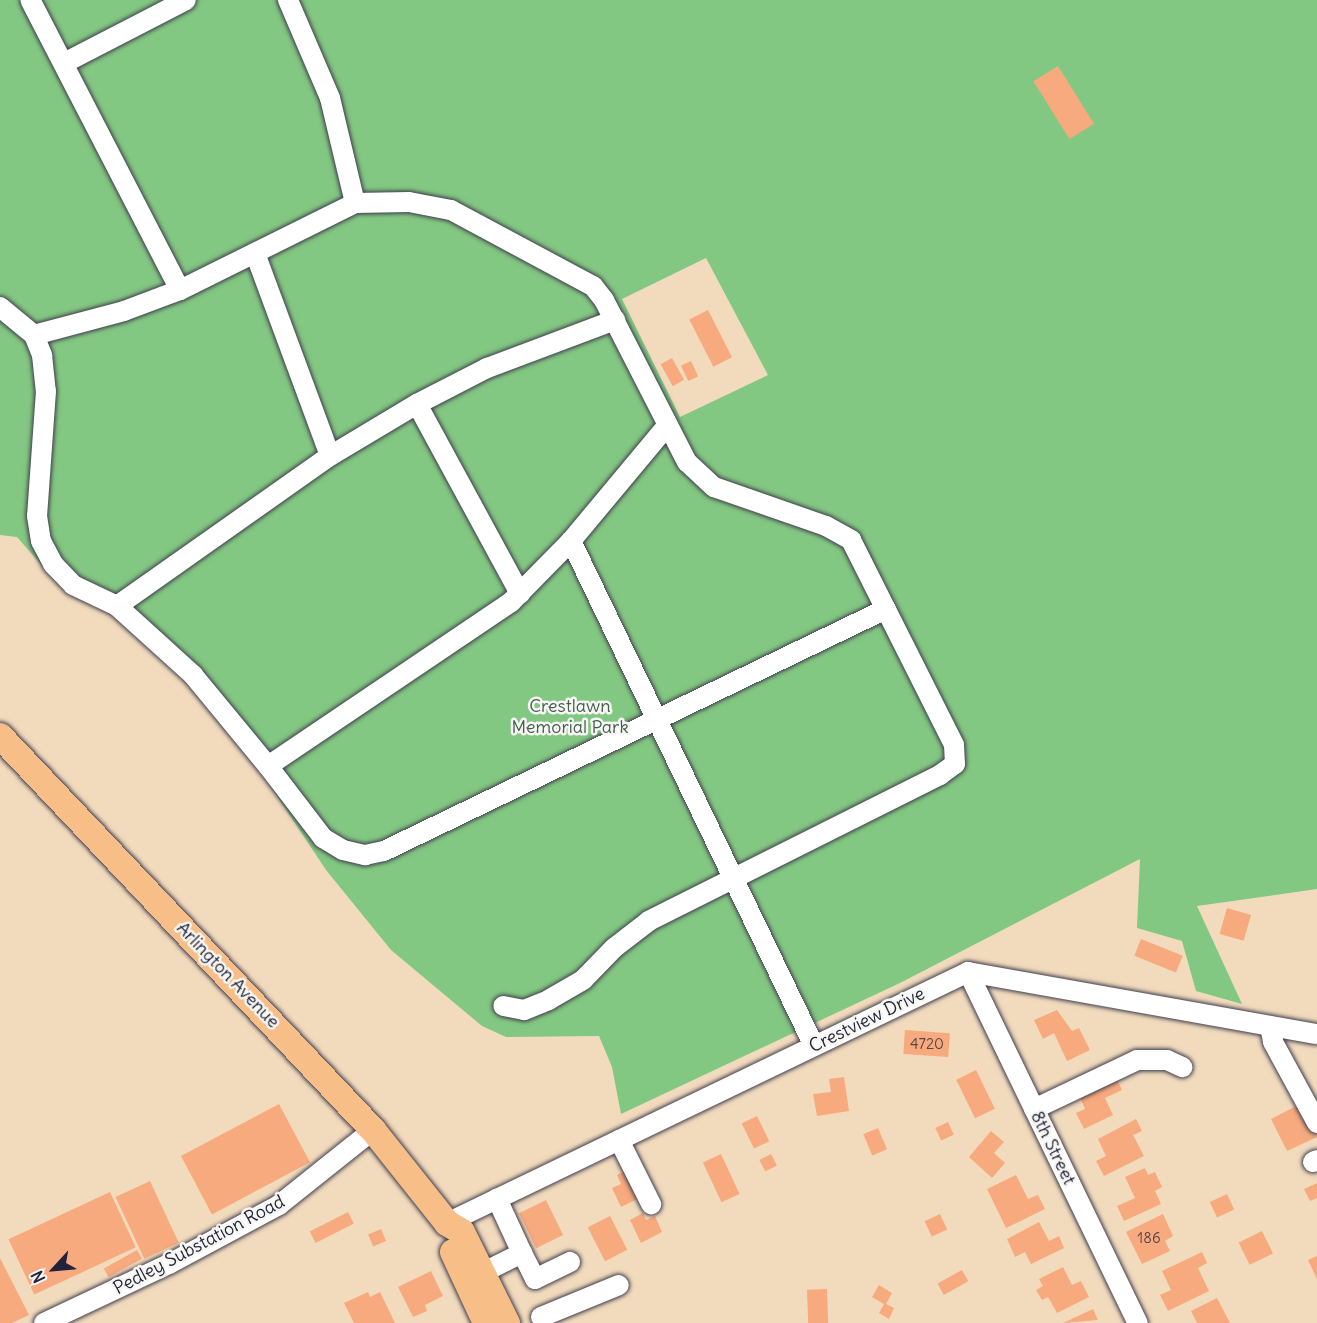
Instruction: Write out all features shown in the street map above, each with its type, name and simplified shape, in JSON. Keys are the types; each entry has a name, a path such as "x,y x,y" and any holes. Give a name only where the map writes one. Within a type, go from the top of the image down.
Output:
{"main road":[{"name":"Arlington Avenue","path":"0,736 373,1130 447,1223 462,1232 482,1273 491,1320"},
{"path":"447,1223 448,1242 491,1320"}],"street":[{"path":"30,0 180,290"},
{"path":"64,63 186,0"},
{"path":"288,0 330,98 355,202"},
{"path":"34,334 124,311 180,290 355,202 409,202 451,210 593,286 615,320 666,427 687,462 714,486 826,526 851,540 954,745 955,764 940,775 733,878 631,933 597,968 566,992 533,1008 503,1006"},
{"path":"255,253 330,456"},
{"path":"0,307 34,334 42,355 46,391 37,516 41,541 53,564 73,585 117,606 193,675 268,766 323,838 343,850 366,855 384,851 886,609"},
{"path":"117,606 330,456 417,404 487,368 615,320"},
{"path":"417,404 520,594"},
{"path":"268,766 520,594 571,541 666,427"},
{"path":"571,541 814,1046"},
{"path":"968,972 1317,1035"},
{"name":"Crestview Drive","path":"447,1223 968,972"},
{"name":"8th Street","path":"968,972 1138,1323"},
{"path":"1270,1026 1273,1042 1317,1124"},
{"path":"1031,1103 1137,1060 1167,1060 1182,1066"},
{"path":"1031,1103 1084,1070"},
{"name":"Pedley Substation Road","path":"44,1323 169,1264 279,1205 373,1130"},
{"path":"619,1140 651,1204"},
{"path":"497,1199 535,1279 570,1263"},
{"path":"482,1273 522,1253"},
{"path":"539,1321 620,1286"}],"green space":[{"name":"Crestlawn Memorial Park","path":"0,0 1317,0 1317,889 1197,906 1242,1004 1196,991 1182,941 1137,928 1140,859 900,983 621,1114 612,1067 599,1036 506,1037 482,1026 391,950 326,870 263,775 193,687 106,608 59,585 17,537 0,535","holes":["706,258 768,375 680,417 622,299"]}],"building":[{"path":"1058,66 1094,124 1069,139 1033,81"},
{"path":"708,310 732,357 713,367 689,320"},
{"path":"672,358 684,380 673,386 661,364"},
{"path":"691,361 698,376 688,381 681,366"},
{"path":"1227,908 1251,915 1244,941 1220,934"},
{"path":"1141,939 1183,956 1176,973 1134,956"},
{"path":"1057,1010 1072,1031 1079,1028 1090,1050 1067,1061 1054,1033 1043,1039 1034,1020"},
{"path":"905,1030 950,1033 948,1057 903,1054"},
{"path":"976,1070 995,1109 975,1118 956,1080"},
{"path":"1114,1073 1122,1090 1105,1098 1113,1115 1084,1129 1076,1113 1085,1109 1077,1091"},
{"path":"844,1077 849,1111 817,1116 813,1094 831,1092 829,1079"},
{"path":"1304,1102 1317,1137 1287,1151 1271,1119"},
{"path":"279,1104 310,1162 212,1214 181,1156"},
{"path":"757,1116 769,1141 754,1149 742,1123"},
{"path":"1136,1119 1142,1131 1133,1135 1144,1156 1104,1176 1096,1161 1106,1156 1098,1139"},
{"path":"948,1122 954,1135 941,1141 935,1128"},
{"path":"878,1128 887,1149 872,1155 863,1134"},
{"path":"991,1131 1004,1142 994,1153 1005,1163 992,1178 969,1157"},
{"path":"721,1154 740,1194 721,1202 703,1162"},
{"path":"771,1154 777,1166 765,1171 759,1160"},
{"path":"1145,1168 1148,1175 1155,1172 1162,1187 1155,1191 1161,1204 1124,1221 1117,1206 1135,1198 1125,1177"},
{"path":"630,1169 644,1196 621,1207 612,1188 621,1184 617,1175"},
{"path":"1016,1175 1028,1199 1038,1195 1045,1209 1006,1228 987,1189"},
{"path":"150,1181 179,1243 144,1259 116,1197"},
{"path":"1317,1183 1317,1198 1310,1201 1304,1189"},
{"path":"110,1192 136,1247 34,1295 8,1239"},
{"path":"1227,1194 1234,1209 1217,1217 1210,1202"},
{"path":"546,1200 563,1235 536,1248 519,1213"},
{"path":"348,1212 354,1224 316,1243 310,1232"},
{"path":"643,1213 646,1220 655,1216 662,1232 641,1243 630,1220"},
{"path":"940,1214 947,1229 932,1237 925,1221"},
{"path":"1163,1214 1173,1236 1165,1241 1170,1251 1142,1264 1126,1232"},
{"path":"610,1216 627,1250 605,1261 588,1227"},
{"path":"1039,1222 1049,1241 1059,1236 1064,1248 1031,1264 1025,1252 1015,1257 1007,1239"},
{"path":"381,1229 386,1241 373,1246 368,1234"},
{"path":"1262,1231 1273,1253 1250,1265 1239,1242"},
{"path":"137,1250 142,1259 109,1277 104,1268"},
{"path":"1202,1252 1207,1263 1198,1268 1209,1291 1168,1311 1160,1295 1171,1290 1162,1271"},
{"path":"1317,1256 1317,1279 1308,1260"},
{"path":"0,1258 29,1315 12,1323 0,1323"},
{"path":"1063,1267 1072,1285 1081,1281 1089,1297 1057,1313 1048,1297 1042,1300 1036,1290 1043,1286 1039,1279"},
{"path":"962,1270 968,1281 944,1295 938,1284"},
{"path":"431,1271 443,1296 425,1305 427,1311 413,1317 398,1287"},
{"path":"879,1285 892,1293 886,1304 894,1308 889,1319 879,1313 884,1304 872,1297"},
{"path":"827,1289 828,1323 808,1323 807,1290"},
{"path":"368,1292 370,1297 380,1292 395,1323 354,1323 344,1303"},
{"path":"1217,1298 1230,1323 1197,1323 1191,1311"},
{"path":"1093,1309 1098,1320 1063,1323"}]}
